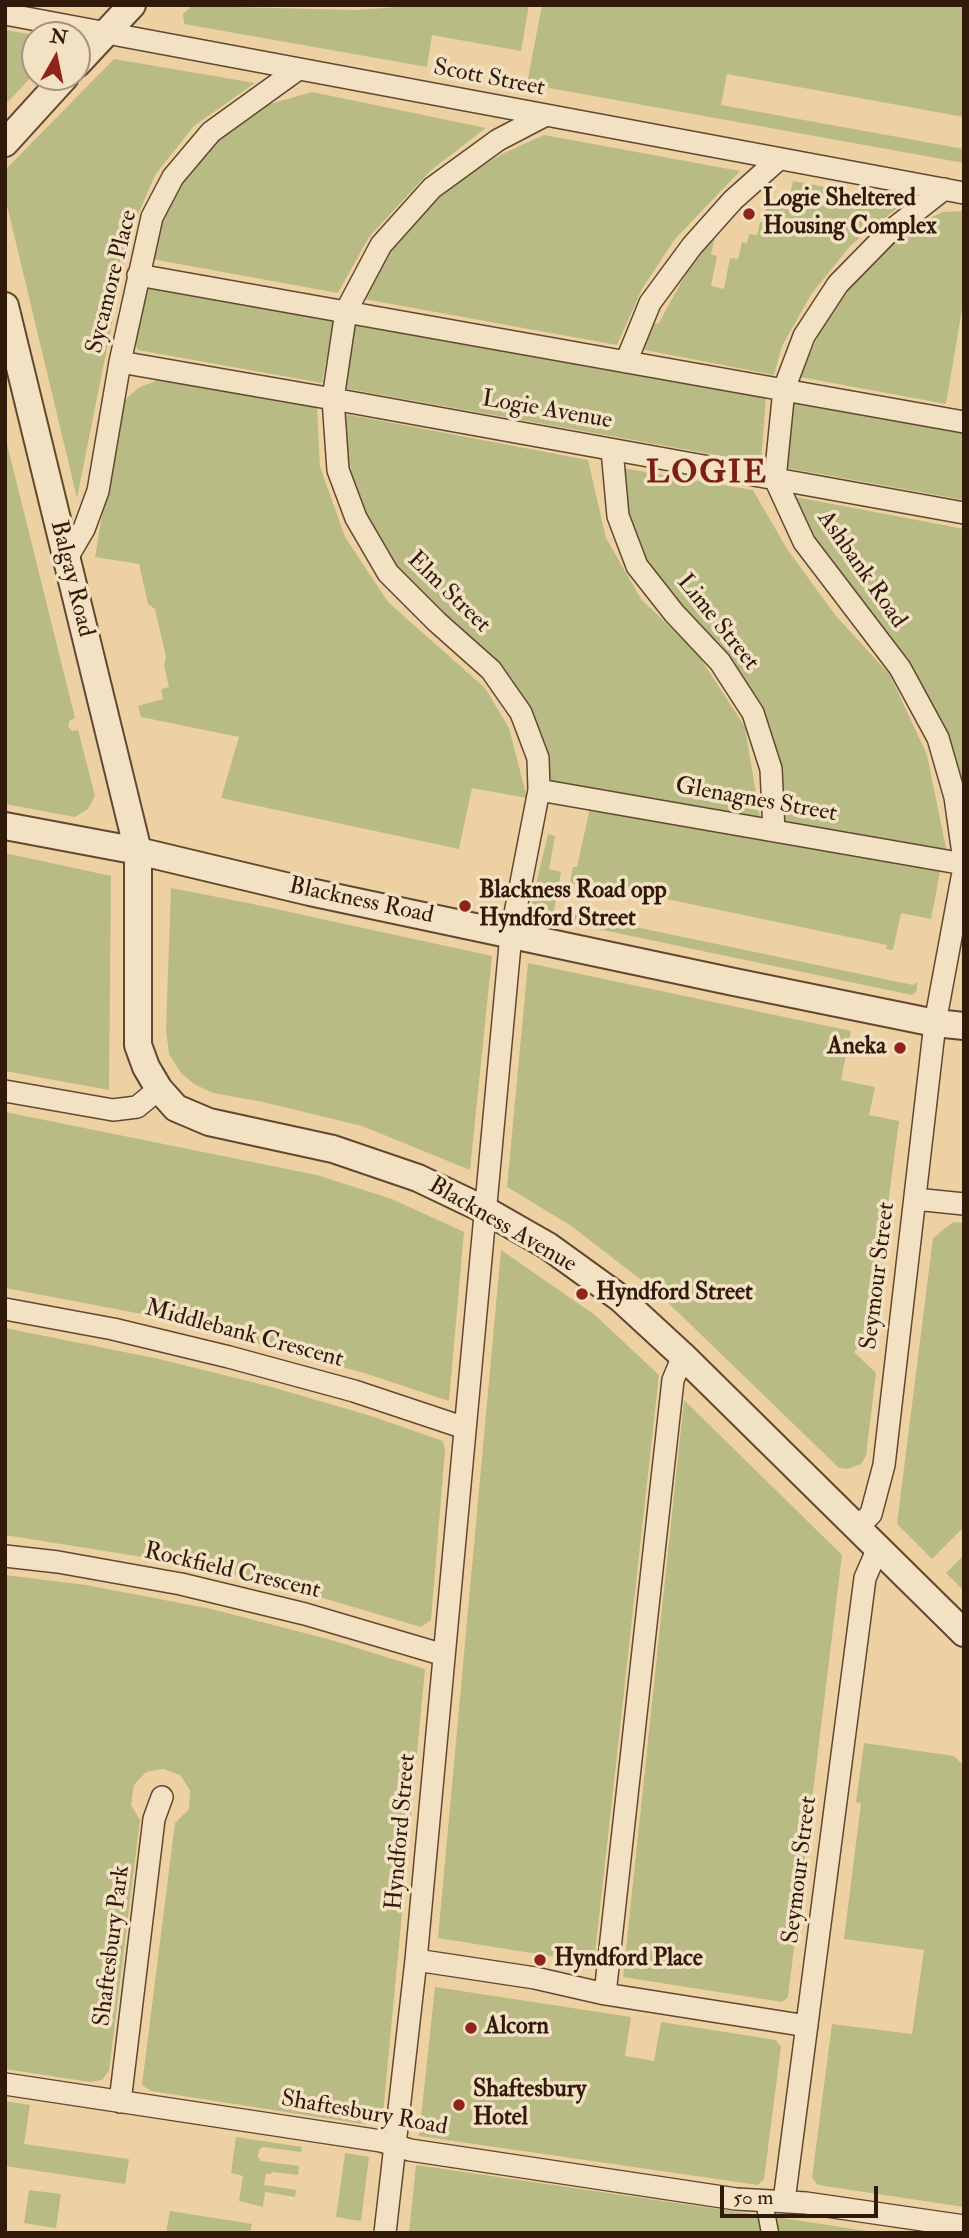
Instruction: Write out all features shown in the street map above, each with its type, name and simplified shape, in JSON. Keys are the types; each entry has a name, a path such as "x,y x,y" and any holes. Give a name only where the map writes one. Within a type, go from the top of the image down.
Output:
{"street":[{"path":"91,49 132,5"},
{"name":"Scott Street","path":"5,14 954,191"},
{"name":"Sycamore Place","path":"66,558 84,529 98,491 120,362 152,217 173,177 211,132 297,70"},
{"path":"5,143 52,91"},
{"name":"Elm Street","path":"511,934 539,790 538,758 521,713 491,670 388,573 356,518 338,470 333,398 346,311 381,245 432,188 498,140 544,116"},
{"path":"626,362 650,303 692,246 733,200 779,159"},
{"path":"775,479 784,389 804,336 838,284 888,233 954,191"},
{"path":"138,275 964,422"},
{"name":"Balgay Road","path":"5,306 138,851"},
{"name":"Logie Avenue","path":"120,362 964,513"},
{"name":"Lime Street","path":"612,450 618,516 637,566 674,613 720,662 753,713 771,769 774,831"},
{"name":"Ashbank Road","path":"775,479 804,542 900,668 938,737 955,797 964,864 935,1023"},
{"name":"Glenagnes Street","path":"539,790 964,864"},
{"name":"Blackness Road","path":"5,826 138,851 310,891 935,1023 964,1026"},
{"name":"Blackness Avenue","path":"138,851 138,1045 146,1067 159,1089 176,1108 209,1122 333,1149 418,1178 485,1210 548,1246 620,1298 683,1356 964,1633"},
{"name":"Hyndford Street","path":"385,2233 416,1960 511,934"},
{"name":"Seymour Street","path":"857,1528 871,1514 884,1465 935,1023"},
{"path":"5,1091 113,1110 137,1107 159,1089"},
{"path":"915,1199 964,1204"},
{"name":"Middlebank Crescent","path":"5,1309 113,1329 229,1357 354,1391 466,1428"},
{"path":"605,1994 673,1380 683,1356"},
{"name":"Seymour Street","path":"770,2233 807,2026 865,1578 878,1548"},
{"name":"Rockfield Crescent","path":"5,1556 58,1562 181,1584 305,1614 444,1655"},
{"name":"Shaftesbury Park","path":"120,2102 154,1819 162,1797"},
{"path":"416,1960 807,2026"},
{"name":"Shaftesbury Road","path":"5,2084 381,2141 396,2146 722,2197 806,2203 964,2226"}],"green space":[{"path":"426,5 529,5 521,51 432,35 427,67 184,24 183,14 192,6 357,10"},
{"path":"542,5 964,5 964,117 727,74 721,105 964,149 964,163 527,84"},
{"path":"5,30 21,33 21,88 5,105"},
{"path":"114,59 255,83 194,126 155,175 133,226 77,498 5,197 5,173 83,91 91,91 91,82"},
{"path":"312,92 486,128 430,171 369,237 338,293 152,259 162,215 180,181 218,138 270,104"},
{"path":"544,135 740,171 675,239 642,289 617,345 364,299 389,251 422,213 461,179 502,154"},
{"path":"793,181 905,202 851,245 812,293 782,346 774,375 640,349 650,325 659,323 689,268 715,237 711,254 717,256 711,286 724,289 730,258 738,259 742,242 747,243 749,234 757,235 768,200 788,203"},
{"path":"964,211 964,298 946,404 800,377 819,334 860,273 905,230 943,212"},
{"path":"150,285 334,318 322,383 138,350 134,343 144,290"},
{"path":"354,322 766,397 761,463 343,388"},
{"path":"161,379 317,408 320,467 345,537 388,602 485,688 509,728 527,798 472,788 459,849 221,798 239,737 141,717 138,706 163,699 161,689 169,687 164,665 166,657 155,609 148,604 139,564 95,557 120,405 138,388"},
{"path":"791,402 964,433 964,500 787,468"},
{"path":"345,414 588,460 606,538 641,599 697,653 745,727 760,818 550,781 532,714 491,654 422,597 368,523 354,484 345,443"},
{"path":"5,436 75,718 70,720 68,726 72,731 78,730 95,796 88,809 75,817 5,804"},
{"path":"622,468 753,490 787,549 836,616 890,675 927,755 947,853 781,823 777,768 645,568 624,515"},
{"path":"790,496 964,529 964,810 939,716 908,658 860,604 815,543"},
{"path":"590,808 940,872 931,919 901,913 893,950 886,949 887,945 595,884 594,888 570,883 573,867 577,867"},
{"path":"548,834 555,836 549,869 561,872 554,910 913,985 918,982 916,992 912,995 536,916 531,906"},
{"path":"5,853 111,876 109,1090 5,1071"},
{"path":"171,888 492,956 470,1170 362,1126 213,1093 194,1084 181,1073 169,1054 166,1029"},
{"path":"528,963 851,1031 841,1080 875,1087 869,1115 899,1121 872,1326 869,1326 867,1336 854,1352 876,1373 866,1456 861,1464 848,1469 839,1468 658,1293 570,1225 507,1187"},
{"path":"5,1112 317,1175 392,1199 464,1232 449,1401 364,1373 163,1318 5,1288"},
{"path":"953,1222 964,1223 964,1527 932,1559 897,1524 933,1238"},
{"path":"501,1250 595,1315 659,1375 594,1963 438,1938"},
{"path":"5,1328 159,1359 268,1386 368,1415 443,1441 445,1450 431,1620 421,1627 292,1589 186,1564 5,1535"},
{"path":"684,1400 842,1555 788,1997 782,2002 623,1977"},
{"path":"964,1555 964,1591 946,1573"},
{"path":"5,1575 86,1585 211,1609 328,1639 425,1669 383,2114 374,2122 363,2124 151,2091 142,2085 175,1823 189,1809 190,1790 180,1775 163,1769 146,1772 134,1785 131,1805 140,1820 109,2071 102,2080 90,2082 5,2069"},
{"path":"864,1743 954,1756 964,1766 964,2207 818,2185 812,2178 832,2024 912,2034 924,1950 844,1939 861,1803 856,1802"},
{"path":"435,1987 631,2017 625,2056 654,2061 661,2022 776,2040 781,2047 764,2179 758,2185 419,2136"},
{"path":"5,2101 30,2105 24,2144 129,2159 125,2184 5,2166"},
{"path":"236,2137 302,2147 301,2152 263,2147 259,2150 258,2157 261,2161 299,2166 298,2175 272,2172 266,2174 264,2185 296,2190 295,2197 265,2192 263,2207 239,2201 243,2176 231,2173"},
{"path":"345,2153 369,2157 361,2221 336,2217"},
{"path":"416,2165 759,2215 763,2233 409,2233"},
{"path":"29,2190 61,2194 56,2228 24,2223"},
{"path":"170,2211 252,2224 250,2233 166,2233"},
{"path":"776,2217 879,2233 779,2233"}],"place":[{"name":"Logie Sheltered Housing Complex","path":"749,214"},
{"name":"Blackness Road opp Hyndford Street","path":"465,906"},
{"name":"Aneka","path":"900,1048"},
{"name":"Hyndford Street","path":"582,1294"},
{"name":"Hyndford Place","path":"540,1960"},
{"name":"Alcorn","path":"471,2028"},
{"name":"Shaftesbury Hotel","path":"459,2105"}],"district":[{"name":"LOGIE","path":"707,475"}]}
